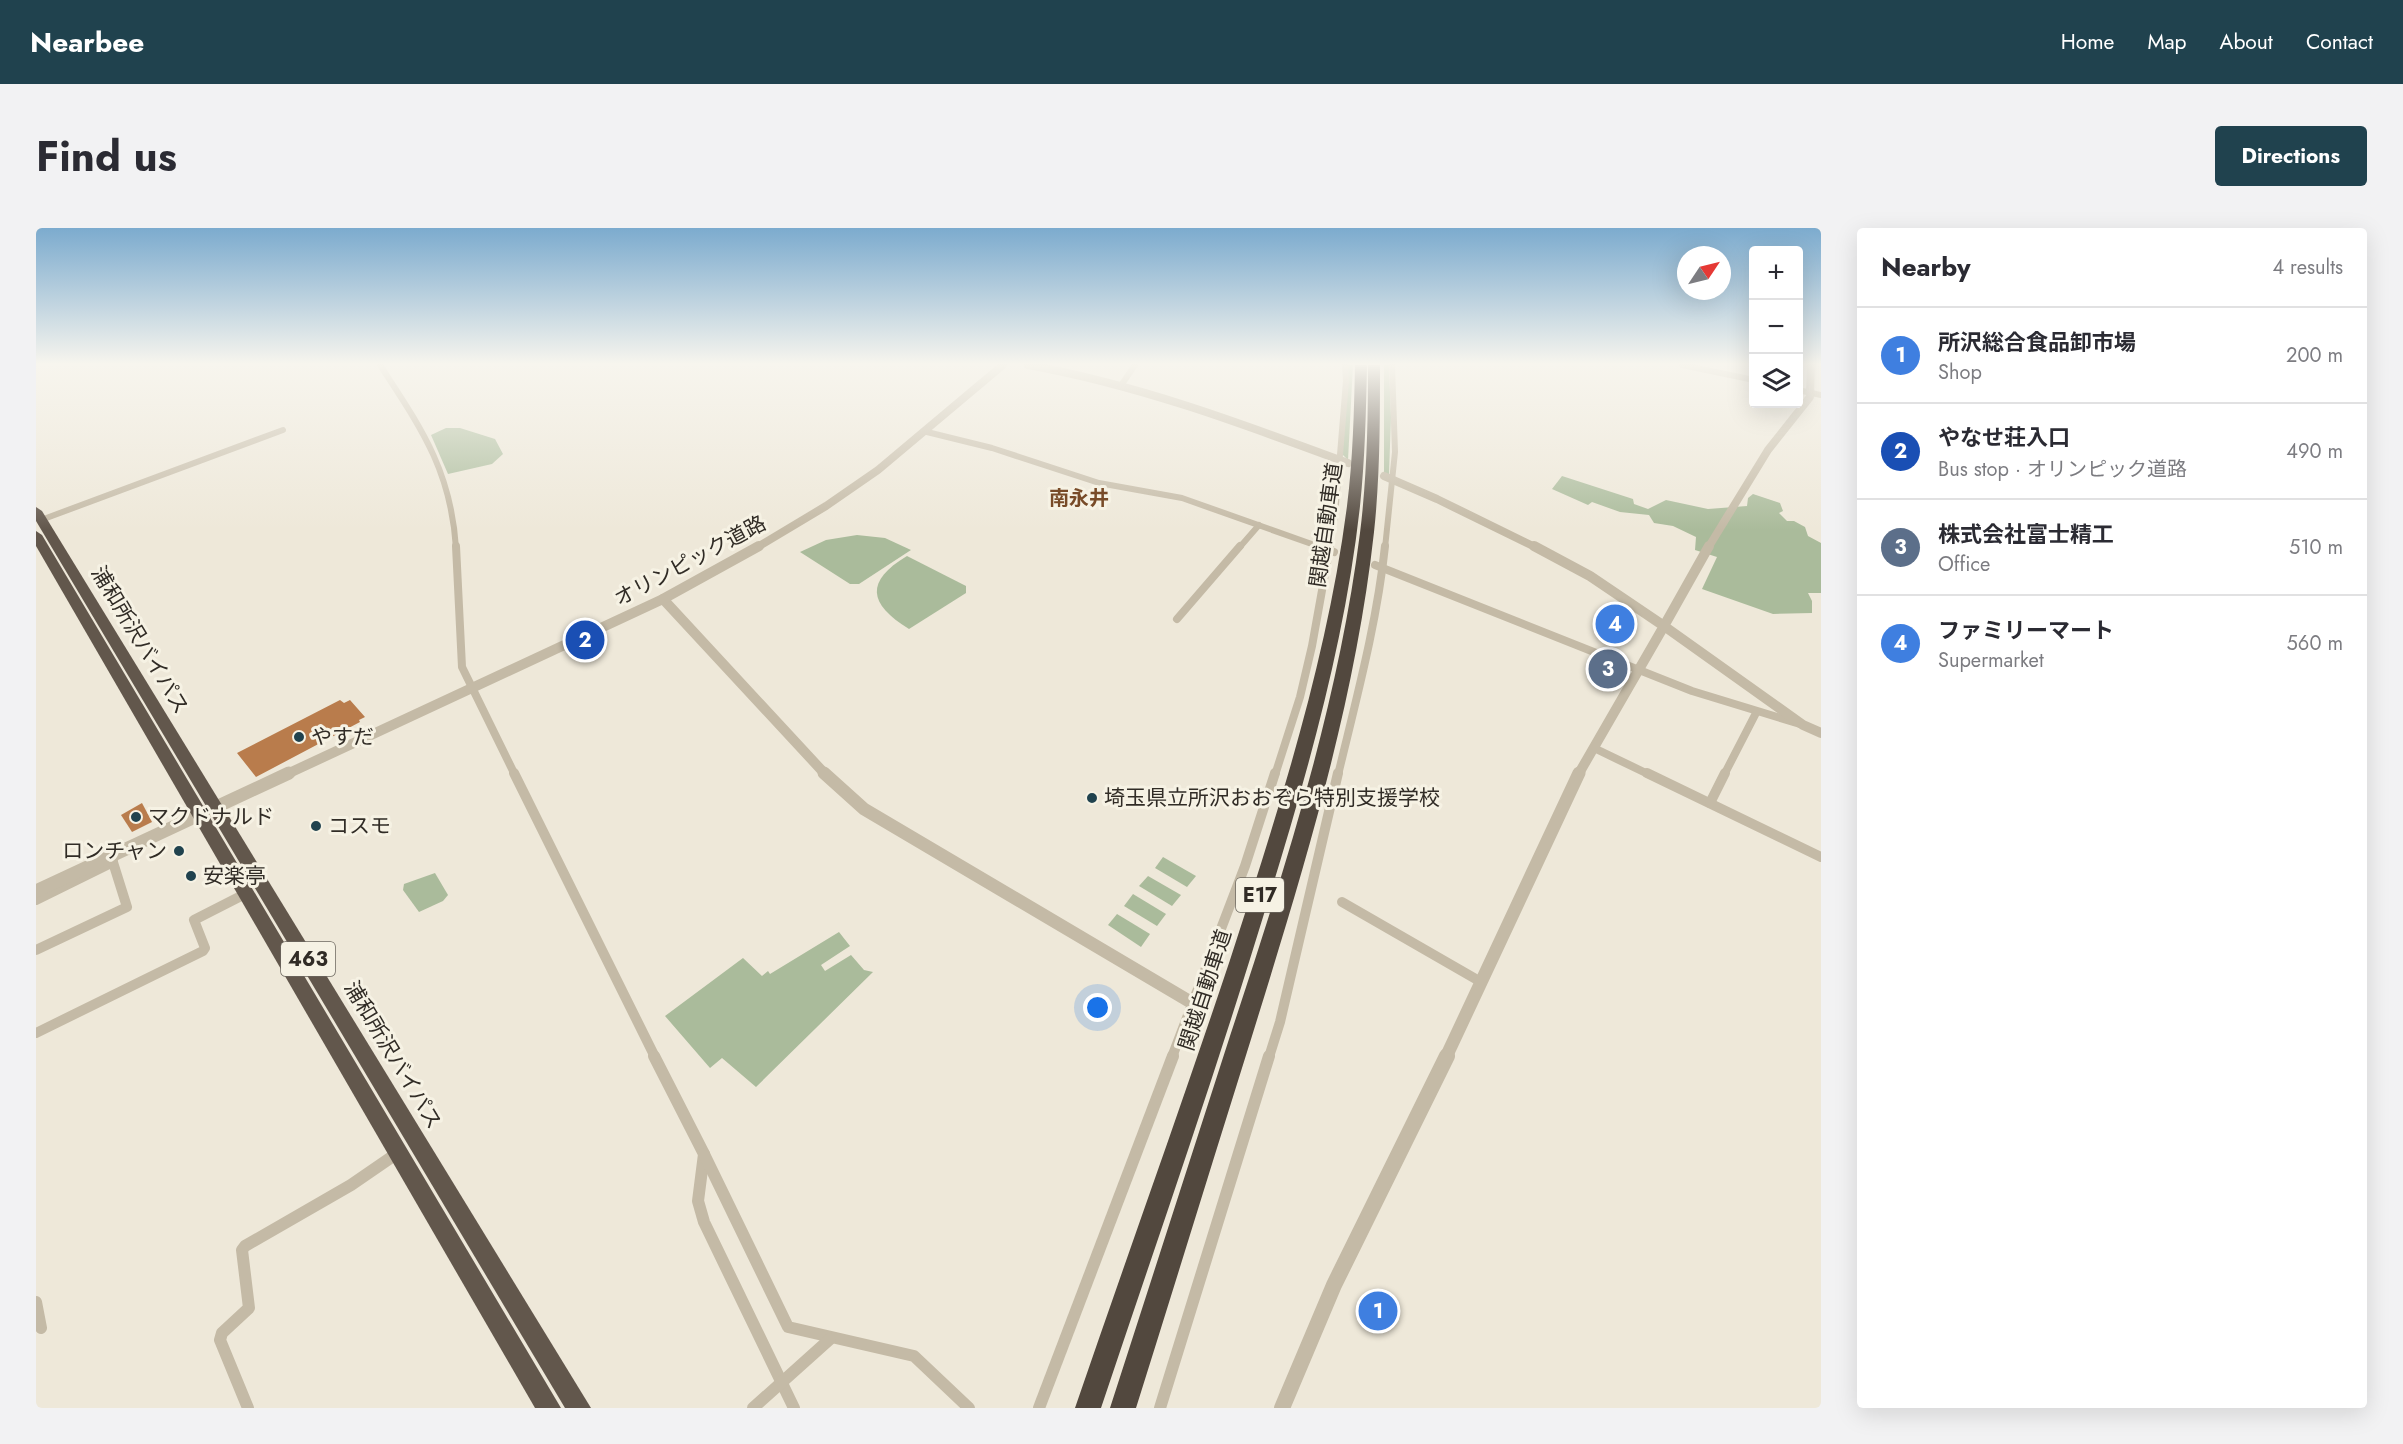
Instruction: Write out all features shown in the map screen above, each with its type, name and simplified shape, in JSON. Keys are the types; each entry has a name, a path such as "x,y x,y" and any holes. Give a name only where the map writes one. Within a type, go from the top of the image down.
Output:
{"highway":[{"name":"関越自動車道","path":"1088,1408 1231,988 1313,716 1343,575 1358,460 1359,420"},
{"name":"関越自動車道","path":"1123,1408 1295,866 1323,759 1344,670 1368,522 1375,420"},
{"name":"浦和所沢バイパス","path":"38,522 208,811 579,1408"},
{"name":"浦和所沢バイパス","path":"208,811 245,894 549,1408"}],"street":[{"path":"415,420 428,440 448,494 454,518 462,668 474,687 601,951 704,1154 788,1327 830,1339 914,1356 969,1408"},
{"name":"オリンピック道路","path":"36,891 112,859 208,811 663,599 767,542 832,502 877,471 941,420"},
{"path":"1234,420 1344,461"},
{"path":"1039,1408 1245,866 1300,697 1331,551 1344,461 1339,447 1342,420"},
{"path":"1160,1408 1280,1022 1357,694 1379,567 1388,477 1395,452 1394,420"},
{"path":"1282,1408 1334,1285 1481,982 1572,786 1752,473 1789,420"},
{"path":"38,522 283,430"},
{"path":"927,432 992,448 1099,483 1182,498 1331,551"},
{"path":"1388,477 1590,576 1803,725"},
{"path":"1177,619 1259,525"},
{"path":"1379,567 1492,609 1640,671 1756,713 1803,725 1821,733"},
{"path":"663,599 837,787 864,809 1194,1004"},
{"path":"1710,803 1756,713"},
{"path":"1594,748 1821,857"},
{"path":"36,900 112,859 128,907 36,950"},
{"path":"36,1033 202,951 205,948 194,920 245,894"},
{"path":"1342,902 1481,982"},
{"path":"248,1408 220,1340 222,1333 249,1308 242,1250 245,1246 351,1185 399,1152"},
{"path":"704,1154 698,1201 704,1222 794,1408"},
{"path":"36,1302 41,1328"},
{"path":"753,1408 830,1339"}],"green space":[{"path":"1344,420 1350,420 1348,460 1342,454"},
{"path":"1384,420 1391,420 1389,474 1384,474"},
{"path":"446,428 460,428 495,439 503,454 492,464 448,474 431,435"},
{"path":"1562,476 1633,499 1634,504 1648,509 1666,500 1708,509 1747,506 1748,498 1753,494 1780,503 1783,511 1779,513 1787,521 1794,521 1805,527 1808,536 1821,543 1821,593 1808,593 1812,601 1812,613 1773,614 1702,589 1717,557 1695,550 1696,537 1673,526 1654,523 1649,515 1620,512 1592,502 1588,505 1552,489"},
{"path":"857,535 885,538 911,550 859,584 850,584 800,552 826,540"},
{"path":"907,556 966,586 966,593 909,629 885,611 879,602 877,592 878,583 884,574"},
{"path":"1163,857 1196,876 1187,887 1155,868"},
{"path":"435,873 448,895 443,901 419,912 403,890 404,884"},
{"path":"1148,876 1181,895 1172,906 1139,886"},
{"path":"1133,894 1166,914 1157,926 1124,906"},
{"path":"1117,914 1150,934 1141,947 1108,925"},
{"path":"839,932 850,946 821,965 825,971 851,955 864,970 873,972 756,1087 722,1058 710,1068 665,1016 743,958 762,976 768,971 770,974"}],"building":[{"name":"やすだ","path":"340,700 344,703 350,700 365,717 359,720 360,722 256,777 237,753"},
{"name":"マクドナルド","path":"142,803 152,822 132,832 121,815"}],"place":[{"name":"ファミリーマート","path":"1615,624"},
{"name":"やなせ荘入口","path":"585,640"},
{"name":"株式会社富士精工","path":"1608,669"},
{"name":"やすだ","path":"299,737"},
{"name":"埼玉県立所沢おおぞら特別支援学校","path":"1092,798"},
{"name":"マクドナルド","path":"136,817"},
{"name":"コスモ","path":"316,826"},
{"name":"ロンチャン","path":"179,851"},
{"name":"安楽亭","path":"191,876"},
{"name":"所沢総合食品卸市場","path":"1378,1311"}],"district":[{"name":"南永井","path":"1079,498"}]}
